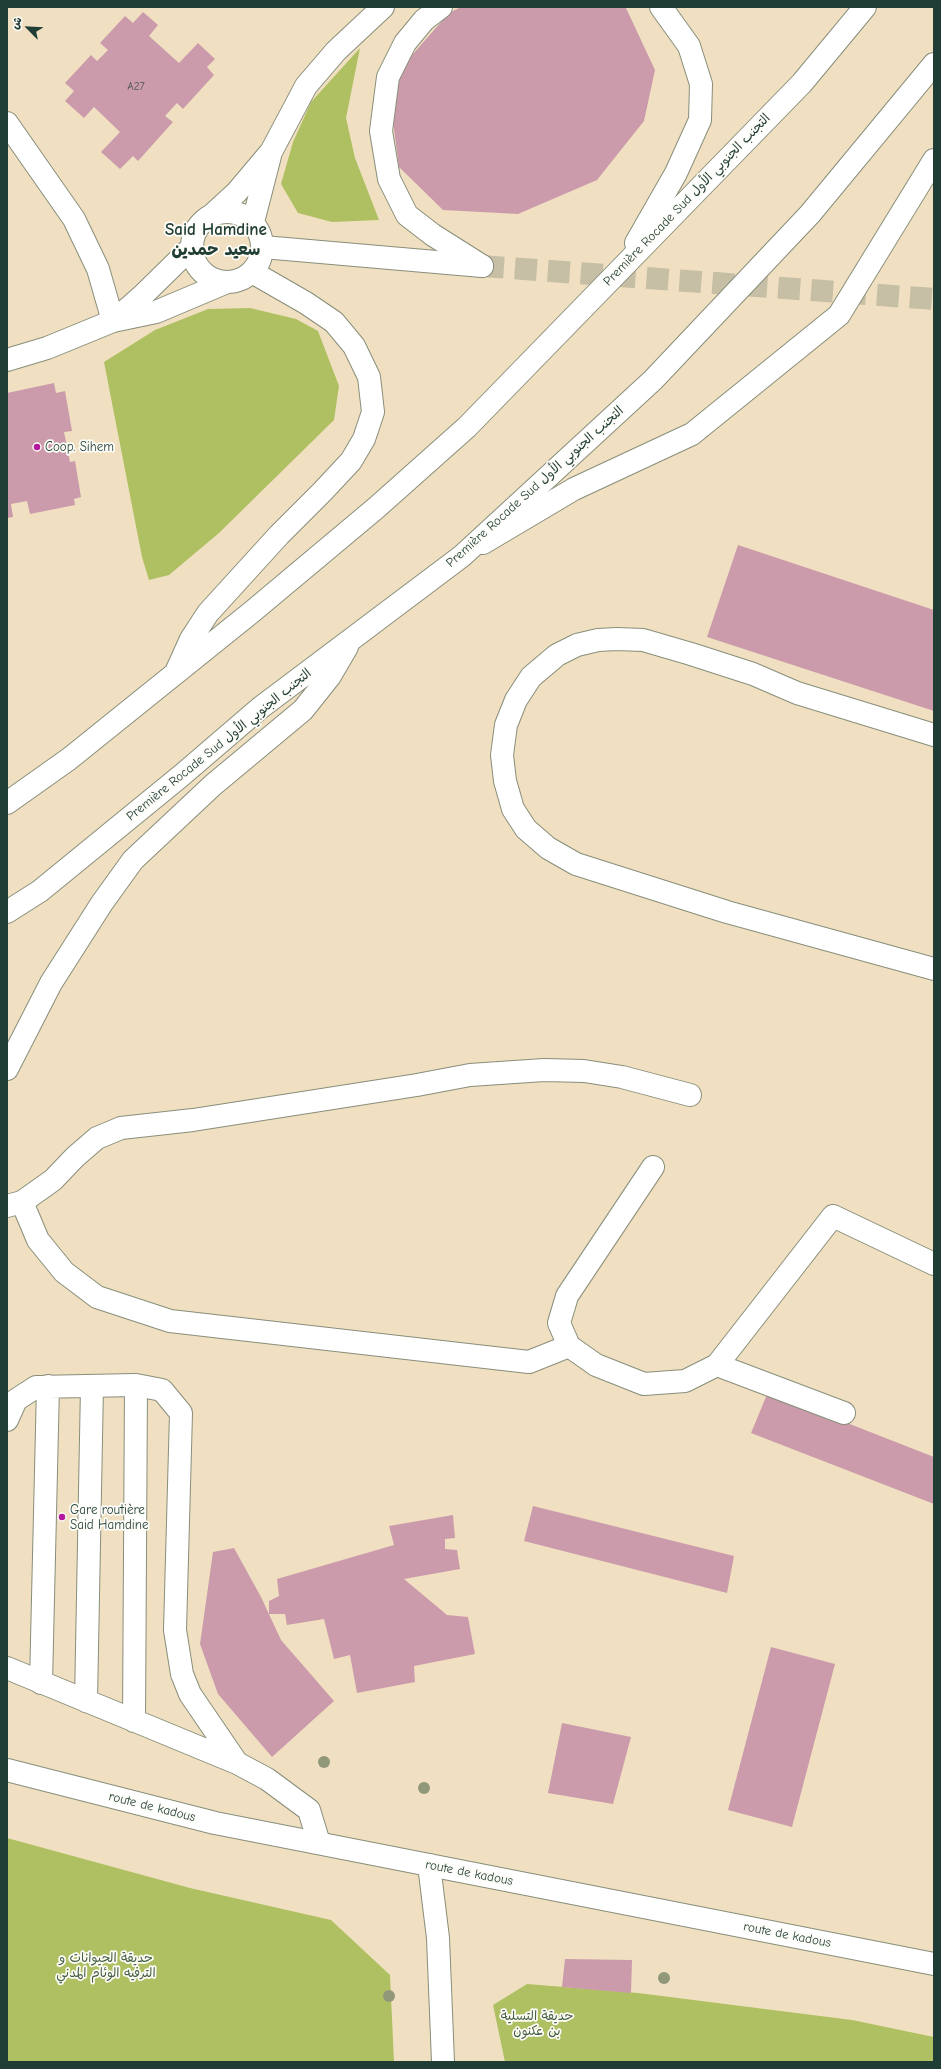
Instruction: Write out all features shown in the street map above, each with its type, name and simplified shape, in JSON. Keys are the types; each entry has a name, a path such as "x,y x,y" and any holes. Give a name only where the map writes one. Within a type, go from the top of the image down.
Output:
{"main road":[{"path":"227,282 216,280 206,275 199,267 194,257 192,247 197,229 237,192 271,152 306,86 336,51 383,7"},
{"path":"263,247 482,266 433,235 407,215 389,179 381,131 388,77 405,43 424,20 441,7"},
{"path":"625,264 648,219 676,173 700,120 700,84 689,46 662,7"},
{"name":"Première Rocade Sud التجنب الجنوبي الأول","path":"7,804 69,759 175,674 317,557 467,427 802,83 865,7"},
{"name":"Première Rocade Sud التجنب الجنوبي الأول","path":"7,912 40,891 182,775 260,708 462,556 653,380 810,214 934,64"},
{"path":"7,123 74,219 98,269 113,321"},
{"path":"253,222 271,152"},
{"path":"462,556 574,489 692,434 839,315 934,160"},
{"path":"7,360 47,348 113,321 156,312 227,282 245,278 252,272 259,260 263,247 258,230 253,222 244,216 233,212 212,215"},
{"path":"113,321 142,296 192,247"},
{"path":"175,674 191,639 208,613 279,535 324,491 350,461 364,439 373,412 369,377 354,346 334,322 306,303 252,272"},
{"path":"7,1069 51,983 102,904 133,860 213,785 303,710 330,676 353,638"},
{"path":"934,735 797,693 753,674 691,654 643,640 617,639 598,640 578,645 557,655 531,677 516,700 506,725 502,755 505,781 513,809 526,828 548,848 576,864 734,914 934,969"},
{"path":"569,1346 529,1362 170,1321 97,1297 64,1272 38,1240 14,1204 53,1180 97,1138 121,1128 193,1120 417,1085 470,1075 544,1070 584,1071 622,1077 690,1095"},
{"path":"653,1167 567,1296 559,1323 569,1346 596,1365 644,1384 685,1381 717,1365 833,1216 934,1264"},
{"path":"717,1365 844,1413"},
{"path":"134,1721 136,1385"},
{"path":"7,1420 16,1400 36,1387 48,1386 136,1385 162,1390 181,1412 175,1630 180,1667 190,1694 237,1763"},
{"path":"41,1683 48,1386"},
{"path":"86,1701 92,1386"},
{"path":"7,1668 237,1763 267,1779 309,1810 319,1843"},
{"name":"route de kadous","path":"7,1770 215,1823 934,1964"},
{"path":"429,1865 438,1938 443,2062"}],"green space":[{"path":"360,48 346,118 355,158 379,220 332,222 298,213 281,184 293,142 311,102"},
{"path":"250,308 296,319 318,331 339,386 334,420 219,533 169,575 149,580 142,557 104,362 155,330 208,309"},
{"name":"حديقة الحيوانات و الترفيه الوئام المدني","path":"7,1838 190,1888 331,1920 390,1975 394,2062 7,2062"},
{"name":"حديقة التسلية بن عكنون","path":"527,1984 638,1993 852,2020 934,2037 934,2062 505,2062 493,2005"}],"building":[{"path":"461,7 626,8 655,70 644,121 597,180 518,214 443,210 399,167 390,99 404,64 449,13"},
{"path":"143,12 158,25 149,36 179,63 198,43 215,59 207,67 214,75 183,109 177,103 165,116 173,122 138,161 133,156 120,169 101,152 120,132 94,107 84,118 65,101 74,91 65,83 91,55 97,61 108,50 100,43 125,16 133,23"},
{"name":"Coop. Sihem","path":"54,383 56,393 65,391 72,431 64,432 70,462 75,461 81,497 74,499 75,505 30,514 27,501 11,504 13,517 7,518 7,393"},
{"path":"738,545 934,610 934,711 707,637"},
{"path":"768,1392 934,1457 934,1504 751,1433"},
{"path":"533,1506 734,1556 727,1593 524,1541"},
{"path":"453,1515 455,1538 445,1539 445,1549 457,1550 460,1569 404,1579 447,1615 468,1617 475,1654 414,1666 415,1682 357,1693 350,1655 334,1659 324,1619 287,1625 285,1614 269,1614 269,1601 279,1596 277,1579 394,1545 389,1526"},
{"path":"234,1548 261,1597 281,1640 334,1701 272,1757 218,1694 200,1644 213,1552"},
{"path":"771,1647 835,1664 792,1827 728,1810"},
{"path":"562,1723 631,1737 613,1804 548,1793"},
{"path":"565,1959 632,1960 631,1993 562,1987"}],"tunnel":[{"path":"482,266 934,299"}],"place":[{"name":"Coop. Sihem","path":"37,447"},
{"name":"Gare routière Said Hamdine","path":"62,1517"}],"district":[{"name":"Said Hamdine سعيد حمدين","path":"216,240"}]}
